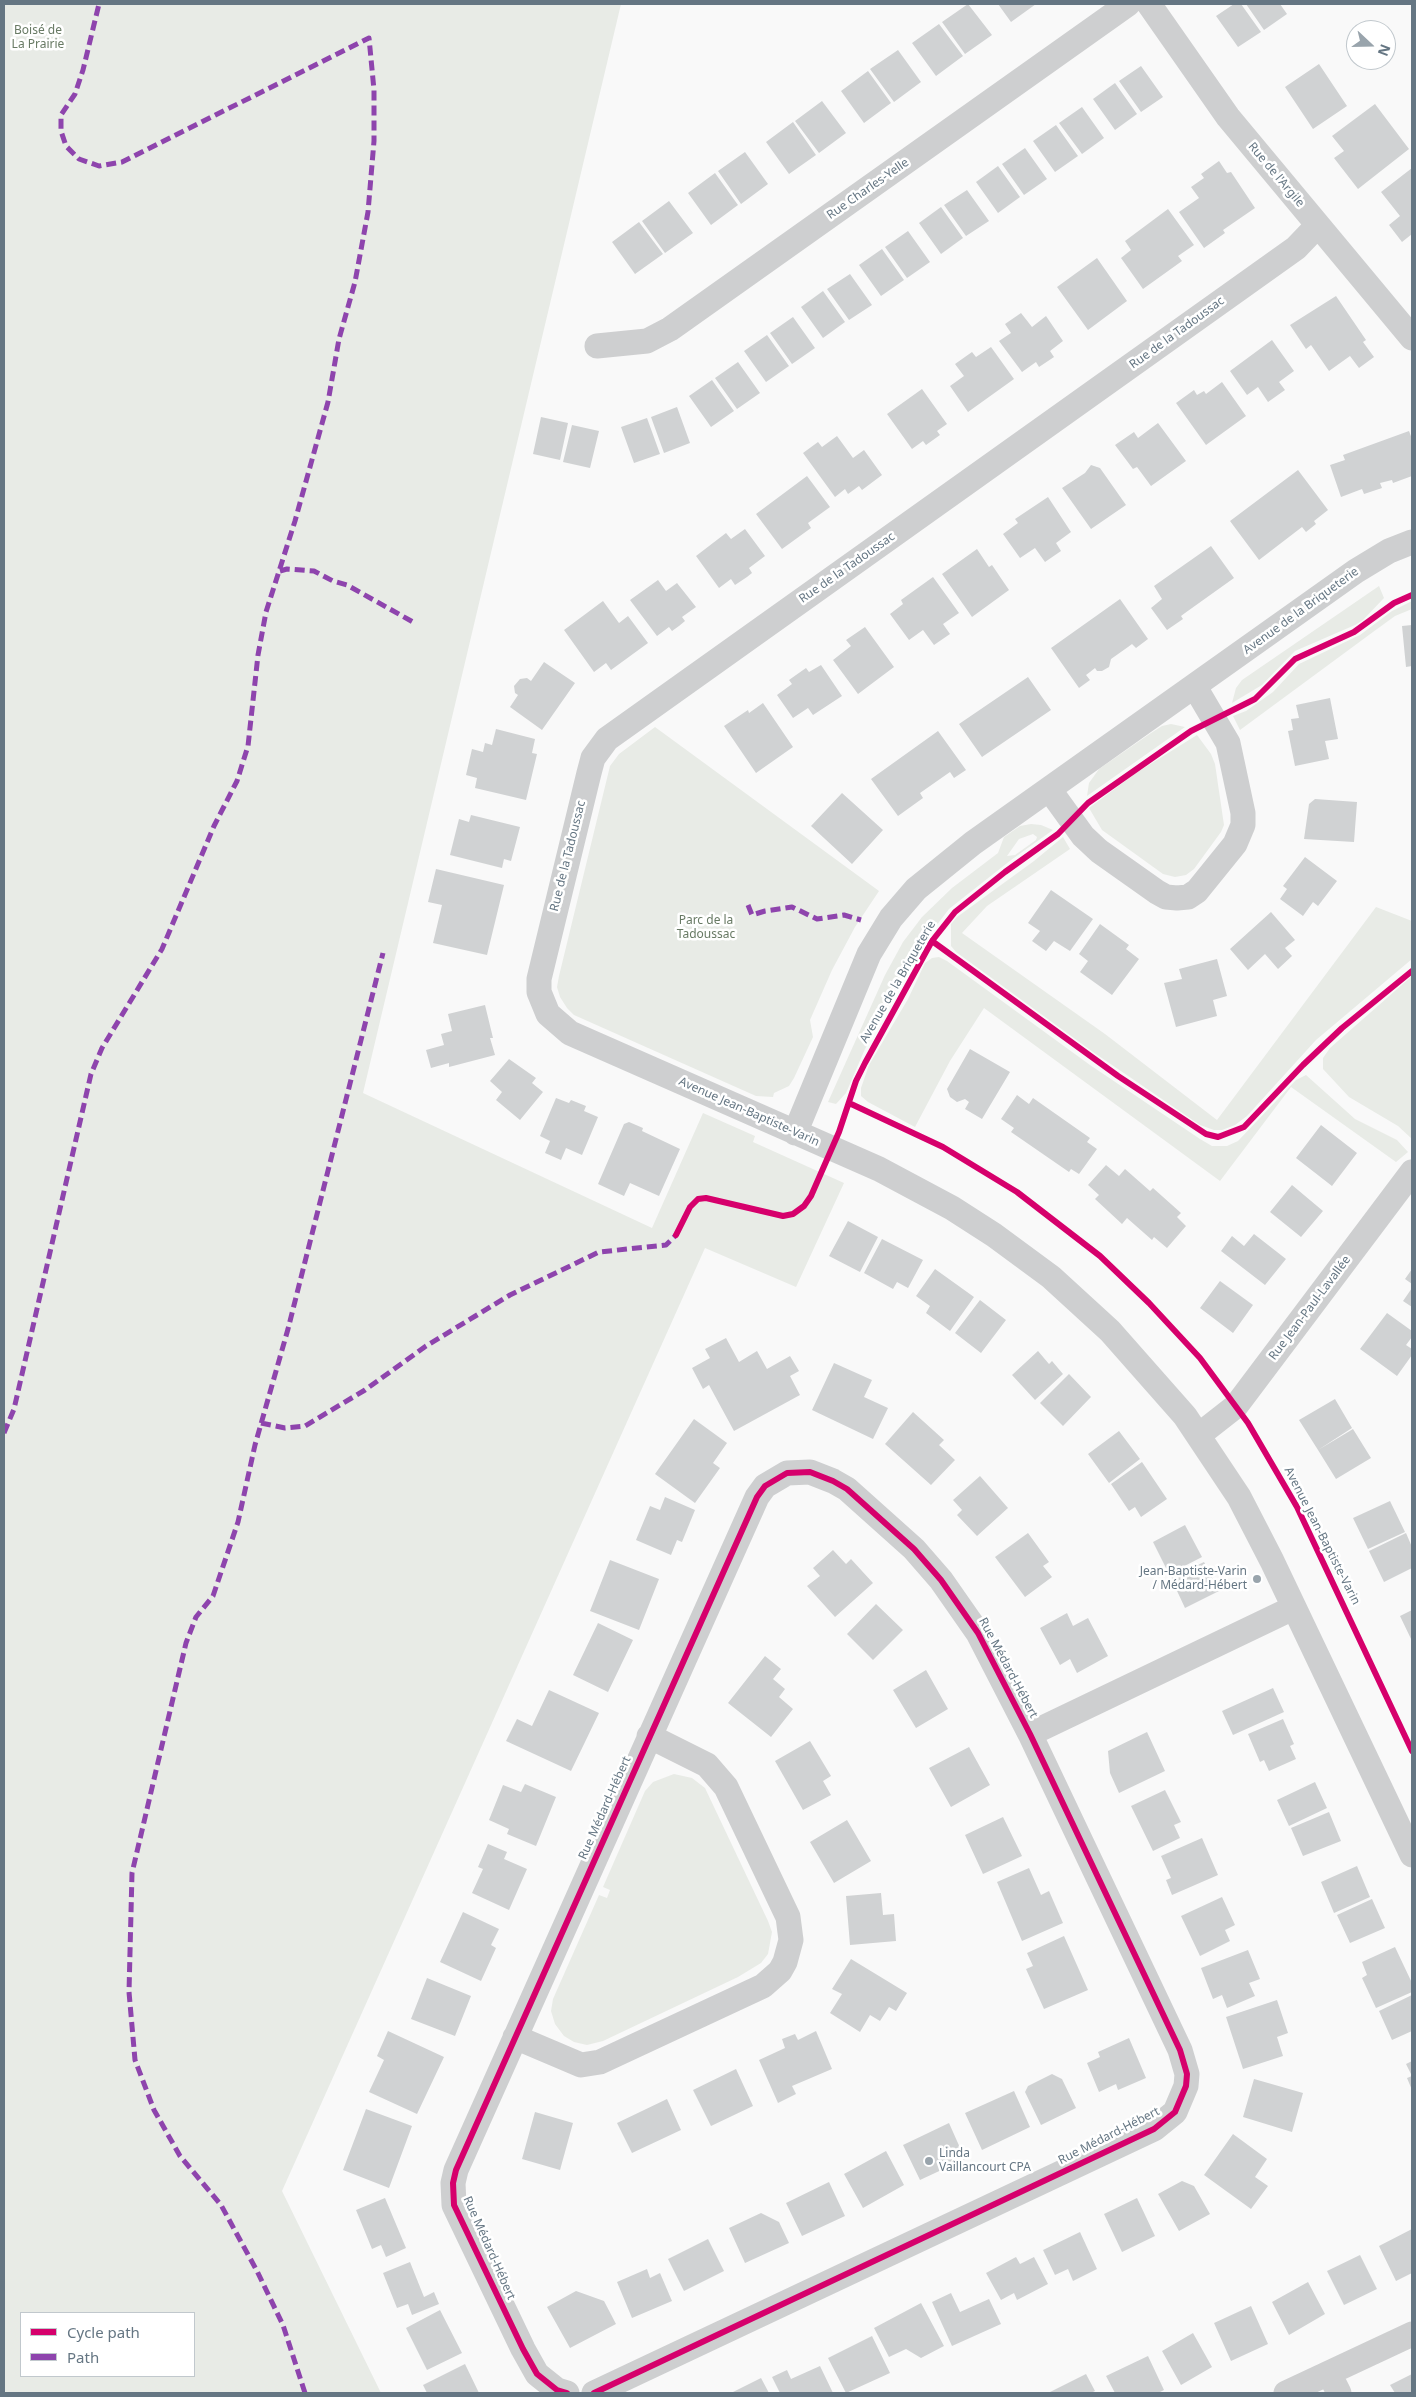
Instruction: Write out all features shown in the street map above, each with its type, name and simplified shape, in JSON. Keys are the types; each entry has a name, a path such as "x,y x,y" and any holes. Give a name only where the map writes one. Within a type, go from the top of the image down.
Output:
{"street":[{"name":"Rue Charles-Yelle","path":"596,346 648,341 670,329 1128,4"},
{"name":"Rue de l'Argile","path":"1149,4 1228,117 1412,338"},
{"name":"Rue de la Tadoussac","path":"548,1014 539,992 540,973 588,773 593,758 607,739 1292,250 1318,226"},
{"name":"Avenue de la Briqueterie","path":"795,1133 869,954 891,918 916,889 948,861 1356,572 1389,551 1412,542"},
{"path":"1049,789 1083,836 1099,851 1157,892 1166,897 1176,898 1188,897 1197,891 1235,844 1243,825 1243,813 1228,743 1195,687"},
{"name":"Avenue Jean-Baptiste-Varin","path":"548,1014 570,1033 912,1186 973,1220 1020,1253 1072,1295 1110,1331 1163,1389 1199,1435 1248,1513 1412,1854"},
{"name":"Rue Jean-Paul-Lavallée","path":"1199,1435 1236,1406 1412,1172"},
{"name":"Rue Médard-Hébert","path":"567,2393 546,2383 530,2363 458,2213 452,2194 456,2170 757,1497 765,1486 787,1473 798,1472 821,1475 847,1489 870,1508 928,1564 978,1633 1030,1734 1184,2062 1186,2086 1175,2112 1154,2129 594,2393"},
{"name":"Rue Médard-Hébert","path":"1030,1734 1294,1608"},
{"path":"515,2037 581,2065 600,2062 763,1986 780,1971 785,1962 791,1940 788,1917 726,1787 707,1765 649,1736"},
{"path":"1286,2393 1334,2383 1412,2334"}],"green space":[{"name":"Boisé de La Prairie","path":"4,4 621,4 363,1093 652,1228 703,1113 755,1136 753,1142 844,1183 796,1287 705,1248 282,2191 381,2393 4,2393"},
{"path":"1379,586 1384,598 1363,620 1295,651 1262,685 1232,703 1236,688 1242,680"},
{"path":"1412,601 1412,609 1395,616 1240,730 1233,716 1246,711 1273,692 1299,664 1360,635 1392,611"},
{"path":"1171,724 1185,727 1087,796 1089,783 1099,769 1162,726"},
{"name":"Parc de la Tadoussac","path":"655,727 879,891 855,927 832,970 810,1020 813,1037 794,1078 789,1086 774,1093 773,1097 756,1096 574,1015 560,997 557,987 559,976 610,766 619,754"},
{"path":"1197,735 1211,754 1215,764 1224,825 1194,869 1186,875 1175,877 1163,874 1102,830 1089,808 1136,773"},
{"path":"1041,825 1053,830 1011,860 949,909 923,943 909,967 865,1049 846,1093 836,1104 828,1102 885,975 903,942 922,917 952,888 998,853 1004,837 1020,826","holes":["1033,834 1037,837 1036,840 1015,855 1007,856 1019,839"]},
{"path":"1063,837 1070,849 987,906 962,933 1105,1034 1217,1120 1376,907 1412,921 1412,959 1316,1040 1247,1116 1235,1125 1222,1130 1214,1130 1200,1125 1093,1052 956,952 951,946 951,924 957,917 1034,861"},
{"path":"939,957 1090,1065 1212,1146 1227,1146 1238,1141 1296,1080 1306,1075 1355,1119 1397,1140 1408,1152 1396,1162 1291,1087 1220,1181 984,1008 950,1061 915,1127 868,1102 861,1096 861,1088 869,1065 908,999 925,963 932,958"},
{"path":"1412,976 1412,1139 1398,1126 1349,1097 1323,1069 1323,1058 1330,1048"},
{"path":"674,1774 692,1778 705,1788 768,1921 772,1932 768,1954 761,1963 738,1977 603,2041 587,2045 574,2042 564,2036 555,2024 551,2011 553,1999 599,1895 607,1898 610,1890 603,1887 645,1791 653,1782"}],"building":[{"path":"968,4 992,35 965,54 942,22"},
{"path":"998,4 1036,4 1011,22"},
{"path":"1234,4 1241,4 1261,32 1238,47 1216,16"},
{"path":"1246,4 1280,4 1287,14 1264,30"},
{"path":"939,24 963,56 936,76 912,43"},
{"path":"898,50 921,82 894,102 870,69"},
{"path":"1319,64 1347,106 1313,129 1285,87"},
{"path":"1141,66 1163,97 1141,112 1119,81"},
{"path":"868,71 891,103 864,123 841,91"},
{"path":"1115,83 1137,114 1115,130 1093,99"},
{"path":"822,101 846,133 819,153 795,121"},
{"path":"1375,104 1409,149 1358,189 1334,158 1344,151 1332,136"},
{"path":"1082,107 1104,138 1082,154 1059,123"},
{"path":"793,122 816,155 789,174 766,142"},
{"path":"1056,125 1078,156 1055,172 1033,141"},
{"path":"1025,148 1047,179 1024,195 1002,164"},
{"path":"745,152 768,184 741,204 718,171"},
{"path":"1219,161 1227,173 1231,172 1255,208 1223,230 1225,233 1204,248 1179,212 1199,198 1191,187 1204,178 1201,174"},
{"path":"998,166 1020,197 998,213 976,182"},
{"path":"1412,168 1412,234 1402,242 1389,225 1400,216 1381,192"},
{"path":"715,173 738,205 711,225 688,193"},
{"path":"967,190 989,221 966,236 944,205"},
{"path":"669,201 693,233 665,253 642,221"},
{"path":"941,207 963,238 941,254 919,223"},
{"path":"1168,209 1194,245 1178,256 1182,261 1143,289 1121,258 1131,250 1125,241"},
{"path":"639,222 663,254 635,274 612,242"},
{"path":"908,231 930,262 907,278 885,247"},
{"path":"882,249 904,280 881,296 859,265"},
{"path":"1097,258 1127,301 1088,330 1057,287"},
{"path":"850,274 872,305 849,320 827,289"},
{"path":"823,291 845,322 823,338 801,307"},
{"path":"1336,296 1366,340 1363,342 1374,357 1359,368 1350,356 1329,371 1311,345 1306,349 1290,325"},
{"path":"1021,313 1032,327 1046,316 1063,341 1050,351 1054,357 1039,367 1036,362 1022,372 999,341 1011,333 1005,324"},
{"path":"793,317 815,348 792,364 770,333"},
{"path":"767,335 789,366 766,382 744,351"},
{"path":"1272,340 1294,371 1279,382 1285,390 1268,402 1258,387 1247,395 1230,371"},
{"path":"991,347 1014,379 968,412 950,386 964,376 955,364 972,352 976,357"},
{"path":"738,362 760,393 737,409 715,378"},
{"path":"712,380 734,411 711,427 689,396"},
{"path":"1222,382 1246,416 1206,445 1176,403 1194,390 1197,395 1204,391 1206,394"},
{"path":"922,389 947,424 937,431 940,435 926,445 923,441 912,449 887,414"},
{"path":"677,407 690,443 664,453 651,417"},
{"path":"541,417 568,423 560,460 533,454"},
{"path":"647,418 660,454 634,463 621,427"},
{"path":"1158,423 1186,461 1151,486 1137,467 1133,469 1115,445 1134,432 1138,438"},
{"path":"572,425 599,431 590,468 563,462"},
{"path":"1409,431 1412,439 1412,476 1393,483 1392,480 1380,483 1382,488 1364,494 1362,489 1341,497 1330,465 1345,460 1343,455"},
{"path":"837,436 853,458 864,450 882,475 862,490 859,486 848,494 845,489 835,497 803,453 818,442 822,447"},
{"path":"1091,465 1100,468 1126,505 1091,529 1062,488 1085,473"},
{"path":"1298,470 1328,510 1314,521 1316,524 1306,532 1302,527 1259,560 1230,521"},
{"path":"807,476 830,507 808,523 811,528 782,549 756,514"},
{"path":"1048,497 1071,532 1056,543 1061,551 1045,562 1035,548 1020,558 1003,534 1018,523 1015,519"},
{"path":"745,529 765,556 749,568 752,573 747,577 735,585 731,579 719,588 696,556 726,533 731,539"},
{"path":"1211,546 1234,578 1181,616 1183,619 1167,630 1151,608 1162,599 1154,586"},
{"path":"977,549 989,567 992,565 1009,590 972,617 942,574"},
{"path":"933,577 959,613 943,624 950,634 934,645 923,630 909,640 890,614 903,604 901,600"},
{"path":"658,580 666,591 677,583 696,607 682,617 685,621 679,626 672,631 669,627 657,636 630,600"},
{"path":"1120,599 1148,639 1136,648 1132,644 1111,659 1109,667 1102,671 1097,671 1095,668 1086,675 1090,680 1079,688 1051,648"},
{"path":"603,601 619,623 628,616 648,643 611,670 606,663 594,672 564,630"},
{"path":"1412,625 1412,666 1406,667 1402,626"},
{"path":"865,627 894,667 858,694 833,660 851,646 846,640"},
{"path":"544,662 575,683 542,730 510,707 518,695 515,693 514,686 520,679 527,678 531,681"},
{"path":"821,665 842,696 813,715 808,708 793,718 777,695 792,684 789,680 806,668 809,672"},
{"path":"1028,677 1051,710 982,757 959,724"},
{"path":"1330,698 1338,739 1325,741 1329,759 1295,766 1288,731 1293,730 1291,719 1299,718 1296,705"},
{"path":"763,703 793,747 756,773 724,726 748,710 749,713"},
{"path":"496,729 535,739 532,753 537,754 526,800 475,788 477,778 466,775 472,749 483,752 485,743 492,745"},
{"path":"938,731 966,770 954,778 950,772 920,793 923,798 898,816 871,779"},
{"path":"842,793 883,830 852,864 811,826"},
{"path":"1315,799 1357,802 1354,842 1304,839 1309,804"},
{"path":"471,815 520,827 511,861 504,859 502,868 450,855 459,819 469,822"},
{"path":"1305,857 1337,881 1318,906 1313,902 1303,916 1280,899 1287,889 1283,886"},
{"path":"436,869 504,885 487,955 433,943 442,905 428,902"},
{"path":"1051,890 1093,919 1070,951 1054,941 1046,951 1032,941 1040,931 1028,923"},
{"path":"1271,912 1295,940 1285,948 1292,956 1278,969 1265,954 1248,970 1230,949"},
{"path":"1100,924 1129,945 1126,949 1139,959 1112,995 1080,972 1088,961 1079,954"},
{"path":"1217,959 1227,996 1213,1000 1217,1016 1176,1027 1164,983 1182,979 1179,969"},
{"path":"485,1005 493,1038 490,1038 495,1055 449,1067 449,1063 431,1068 426,1050 444,1045 441,1034 452,1031 448,1014"},
{"path":"970,1049 1010,1072 982,1119 965,1109 969,1102 965,1099 957,1102 950,1097 947,1089"},
{"path":"509,1059 536,1078 532,1083 543,1092 520,1120 496,1100 502,1092 490,1081"},
{"path":"1017,1095 1029,1104 1033,1098 1090,1138 1087,1142 1097,1149 1079,1174 1071,1169 1069,1172 1011,1132 1014,1128 1001,1119"},
{"path":"556,1098 569,1103 571,1100 586,1106 584,1111 598,1117 582,1155 566,1148 561,1160 545,1153 550,1141 540,1136"},
{"path":"629,1122 643,1128 642,1131 680,1149 659,1196 630,1183 624,1196 598,1184 624,1124"},
{"path":"1321,1125 1357,1153 1332,1186 1296,1158"},
{"path":"1106,1165 1119,1176 1125,1169 1150,1191 1153,1188 1181,1213 1177,1217 1186,1226 1167,1248 1154,1237 1152,1240 1127,1218 1122,1224 1095,1199 1099,1195 1088,1185"},
{"path":"1292,1185 1323,1211 1301,1237 1270,1212"},
{"path":"848,1221 878,1237 860,1272 829,1256"},
{"path":"1254,1234 1286,1259 1265,1285 1221,1251 1232,1236 1244,1246"},
{"path":"882,1239 923,1260 908,1288 897,1282 893,1289 864,1273"},
{"path":"935,1269 974,1297 950,1331 926,1313 930,1306 916,1296"},
{"path":"1412,1269 1412,1284 1405,1279"},
{"path":"1220,1281 1253,1305 1233,1333 1200,1308"},
{"path":"1412,1288 1412,1307 1403,1301"},
{"path":"980,1300 1006,1320 981,1353 955,1333"},
{"path":"1387,1313 1412,1331 1412,1337 1406,1345 1412,1349 1412,1355 1397,1376 1360,1349"},
{"path":"726,1338 739,1362 757,1351 767,1369 790,1356 799,1371 790,1376 800,1395 734,1431 709,1385 703,1389 692,1368 710,1358 705,1349"},
{"path":"1038,1351 1049,1364 1052,1361 1063,1374 1035,1400 1012,1375"},
{"path":"834,1363 872,1380 864,1397 888,1408 873,1439 812,1410"},
{"path":"1069,1374 1091,1397 1063,1426 1040,1403"},
{"path":"1335,1399 1352,1428 1318,1450 1299,1420"},
{"path":"913,1412 944,1440 939,1445 955,1460 931,1485 885,1444"},
{"path":"694,1419 727,1443 713,1463 720,1468 695,1503 655,1474"},
{"path":"1353,1429 1371,1458 1336,1479 1318,1450"},
{"path":"1119,1431 1140,1459 1109,1483 1088,1454"},
{"path":"1142,1462 1167,1499 1141,1517 1135,1507 1129,1511 1111,1484"},
{"path":"980,1476 1008,1508 977,1536 957,1515 962,1510 953,1500"},
{"path":"665,1497 695,1510 682,1542 677,1540 671,1555 636,1540 650,1506 660,1510"},
{"path":"1390,1501 1405,1532 1368,1549 1353,1518"},
{"path":"1185,1525 1202,1557 1169,1574 1153,1542"},
{"path":"1028,1533 1049,1562 1043,1566 1052,1577 1025,1597 995,1557"},
{"path":"1406,1533 1412,1547 1412,1568 1384,1582 1369,1551"},
{"path":"833,1550 846,1564 851,1559 873,1583 835,1617 807,1586 820,1576 813,1568"},
{"path":"610,1560 659,1579 639,1630 590,1611"},
{"path":"1204,1562 1219,1591 1185,1608 1171,1578"},
{"path":"876,1604 903,1630 873,1660 847,1634"},
{"path":"1412,1610 1412,1641 1400,1616"},
{"path":"1067,1613 1073,1626 1088,1618 1108,1656 1077,1673 1070,1659 1060,1665 1040,1628"},
{"path":"598,1623 633,1640 608,1692 573,1675"},
{"path":"765,1656 781,1669 773,1679 785,1689 779,1697 793,1709 771,1737 728,1703"},
{"path":"926,1670 948,1709 916,1728 893,1690"},
{"path":"1273,1688 1284,1712 1233,1735 1222,1711"},
{"path":"549,1690 599,1713 571,1771 506,1741 517,1719 532,1726"},
{"path":"1283,1719 1294,1744 1290,1746 1296,1759 1269,1771 1264,1760 1260,1762 1248,1734"},
{"path":"1147,1732 1165,1771 1119,1793 1110,1773 1108,1751"},
{"path":"810,1741 831,1776 823,1781 831,1795 803,1810 775,1761"},
{"path":"969,1747 990,1785 951,1807 929,1768"},
{"path":"1315,1782 1327,1808 1289,1826 1277,1800"},
{"path":"525,1784 556,1797 536,1846 507,1834 509,1829 489,1820 503,1785 521,1792"},
{"path":"1165,1790 1181,1822 1174,1825 1180,1838 1153,1851 1131,1806"},
{"path":"1329,1812 1341,1841 1303,1856 1291,1828"},
{"path":"1003,1817 1022,1856 983,1874 965,1835"},
{"path":"847,1820 871,1861 834,1883 810,1842"},
{"path":"1202,1838 1218,1875 1172,1895 1166,1880 1171,1878 1161,1856"},
{"path":"488,1844 507,1852 504,1859 527,1869 509,1910 472,1893 483,1869 478,1867"},
{"path":"1357,1866 1370,1897 1334,1913 1321,1882"},
{"path":"1029,1868 1041,1895 1049,1891 1063,1923 1022,1941 997,1882"},
{"path":"881,1893 883,1915 894,1914 896,1941 850,1945 846,1896"},
{"path":"1222,1897 1235,1925 1225,1930 1230,1941 1200,1956 1181,1916"},
{"path":"1372,1899 1385,1928 1350,1943 1337,1915"},
{"path":"463,1912 499,1929 491,1945 496,1948 481,1981 440,1962"},
{"path":"1064,1936 1088,1990 1044,2009 1026,1969 1033,1966 1027,1953"},
{"path":"1395,1947 1412,1983 1412,1992 1376,2008 1362,1978 1367,1975 1362,1962"},
{"path":"1248,1950 1260,1979 1249,1983 1255,1996 1227,2008 1222,1995 1213,1999 1201,1968"},
{"path":"851,1959 907,1993 896,2011 889,2007 880,2021 870,2015 860,2032 830,2013 842,1994 832,1989"},
{"path":"427,1978 471,1996 455,2036 411,2019"},
{"path":"1412,1995 1412,2031 1392,2040 1379,2011"},
{"path":"1277,2000 1288,2033 1277,2037 1283,2056 1243,2069 1226,2017"},
{"path":"388,2031 444,2057 417,2114 369,2092 384,2060 377,2056"},
{"path":"816,2031 832,2069 792,2086 796,2094 778,2103 759,2060 785,2048 782,2039 795,2034 798,2040"},
{"path":"1129,2038 1146,2078 1118,2090 1116,2084 1099,2092 1087,2063 1100,2057 1098,2052"},
{"path":"1412,2061 1412,2076 1406,2064"},
{"path":"736,2069 753,2106 711,2126 693,2090"},
{"path":"1052,2074 1062,2079 1076,2108 1041,2125 1025,2092 1028,2086"},
{"path":"1412,2076 1412,2090 1407,2078"},
{"path":"1254,2079 1303,2093 1292,2132 1243,2117"},
{"path":"1014,2091 1030,2127 982,2150 965,2113"},
{"path":"667,2099 681,2130 632,2153 617,2123"},
{"path":"366,2109 412,2126 389,2188 343,2170"},
{"path":"535,2112 573,2123 560,2170 522,2159"},
{"path":"949,2123 965,2159 920,2180 903,2145"},
{"path":"1233,2134 1267,2159 1255,2177 1268,2186 1251,2209 1204,2175"},
{"path":"886,2151 904,2185 863,2208 844,2174"},
{"path":"1182,2181 1194,2186 1210,2214 1179,2231 1158,2194"},
{"path":"829,2182 845,2216 802,2236 786,2203"},
{"path":"385,2198 406,2248 386,2257 381,2245 372,2249 356,2210"},
{"path":"1137,2198 1155,2236 1122,2252 1104,2214"},
{"path":"761,2213 779,2222 789,2243 745,2263 729,2228"},
{"path":"1412,2229 1412,2273 1396,2281 1379,2246"},
{"path":"1080,2232 1097,2269 1073,2281 1068,2269 1055,2275 1043,2250"},
{"path":"708,2239 724,2271 684,2291 668,2259"},
{"path":"1360,2255 1377,2289 1344,2305 1327,2271"},
{"path":"1016,2257 1020,2264 1034,2257 1048,2284 1017,2300 1014,2293 1001,2300 986,2273"},
{"path":"410,2262 424,2297 434,2292 439,2304 412,2315 408,2304 397,2308 383,2273"},
{"path":"647,2269 650,2278 660,2273 672,2301 632,2318 617,2282"},
{"path":"1308,2282 1325,2314 1289,2335 1272,2302"},
{"path":"576,2291 604,2301 616,2324 570,2348 547,2307"},
{"path":"951,2293 960,2312 989,2299 1001,2324 952,2346 932,2302"},
{"path":"921,2303 944,2346 921,2358 906,2349 889,2357 874,2328"},
{"path":"1251,2306 1268,2344 1231,2361 1214,2323"},
{"path":"440,2310 462,2353 427,2370 406,2328"},
{"path":"1193,2333 1212,2367 1181,2385 1162,2351"},
{"path":"872,2336 890,2373 846,2393 828,2358"},
{"path":"1148,2356 1164,2390 1158,2393 1115,2393 1106,2376"},
{"path":"465,2364 479,2393 427,2393 423,2385"},
{"path":"820,2366 833,2393 780,2393 772,2377 787,2370 791,2379"},
{"path":"1086,2374 1095,2391 1091,2393 1048,2393"},
{"path":"1412,2374 1412,2393 1395,2393 1390,2385"},
{"path":"761,2378 769,2393 731,2393"}],"marked path":[{"path":"4,1433 14,1409 91,1074 102,1048 162,949 214,826 237,781 248,746 258,655 266,612 295,521 328,402 339,339 355,282 368,212 374,141 374,90 369,38 122,162 99,166 79,159 66,146 61,131 61,115 75,94 83,70 99,4"},
{"path":"280,571 287,569 314,571 333,581 347,585 413,622"},
{"path":"748,905 752,915 792,907 817,919 844,915 861,920"},
{"path":"305,2393 283,2325 257,2271 221,2205 180,2156 154,2110 135,2060 129,1992 132,1873 186,1643 196,1617 213,1596 238,1522 255,1445 288,1329 383,953"},
{"path":"261,1423 285,1428 305,1426 365,1390 426,1346 510,1295 599,1252 666,1245 676,1235"}],"cycle path":[{"path":"676,1235 690,1207 698,1199 706,1198 783,1216 793,1214 804,1206 811,1196 839,1132 856,1081 865,1063 932,941 955,912 1005,872 1058,834 1088,803 1191,731 1255,699 1295,659 1354,632 1394,603 1412,595"},
{"path":"932,941 1118,1076 1206,1134 1218,1137 1244,1127 1303,1065 1342,1028 1412,971"},
{"path":"849,1103 943,1147 1017,1192 1100,1256 1149,1303 1200,1358 1248,1423 1297,1507 1412,1751"},
{"path":"567,2393 557,2390 537,2374 523,2349 454,2205 453,2183 456,2170 757,1497 765,1486 787,1473 810,1472 847,1489 914,1549 941,1580 978,1633 1030,1734 1180,2050 1187,2074 1186,2086 1175,2112 1154,2129 594,2393"}],"place":[{"name":"Jean-Baptiste-Varin / Médard-Hébert","path":"1257,1579"},
{"name":"Linda Vaillancourt CPA","path":"929,2161"}]}
